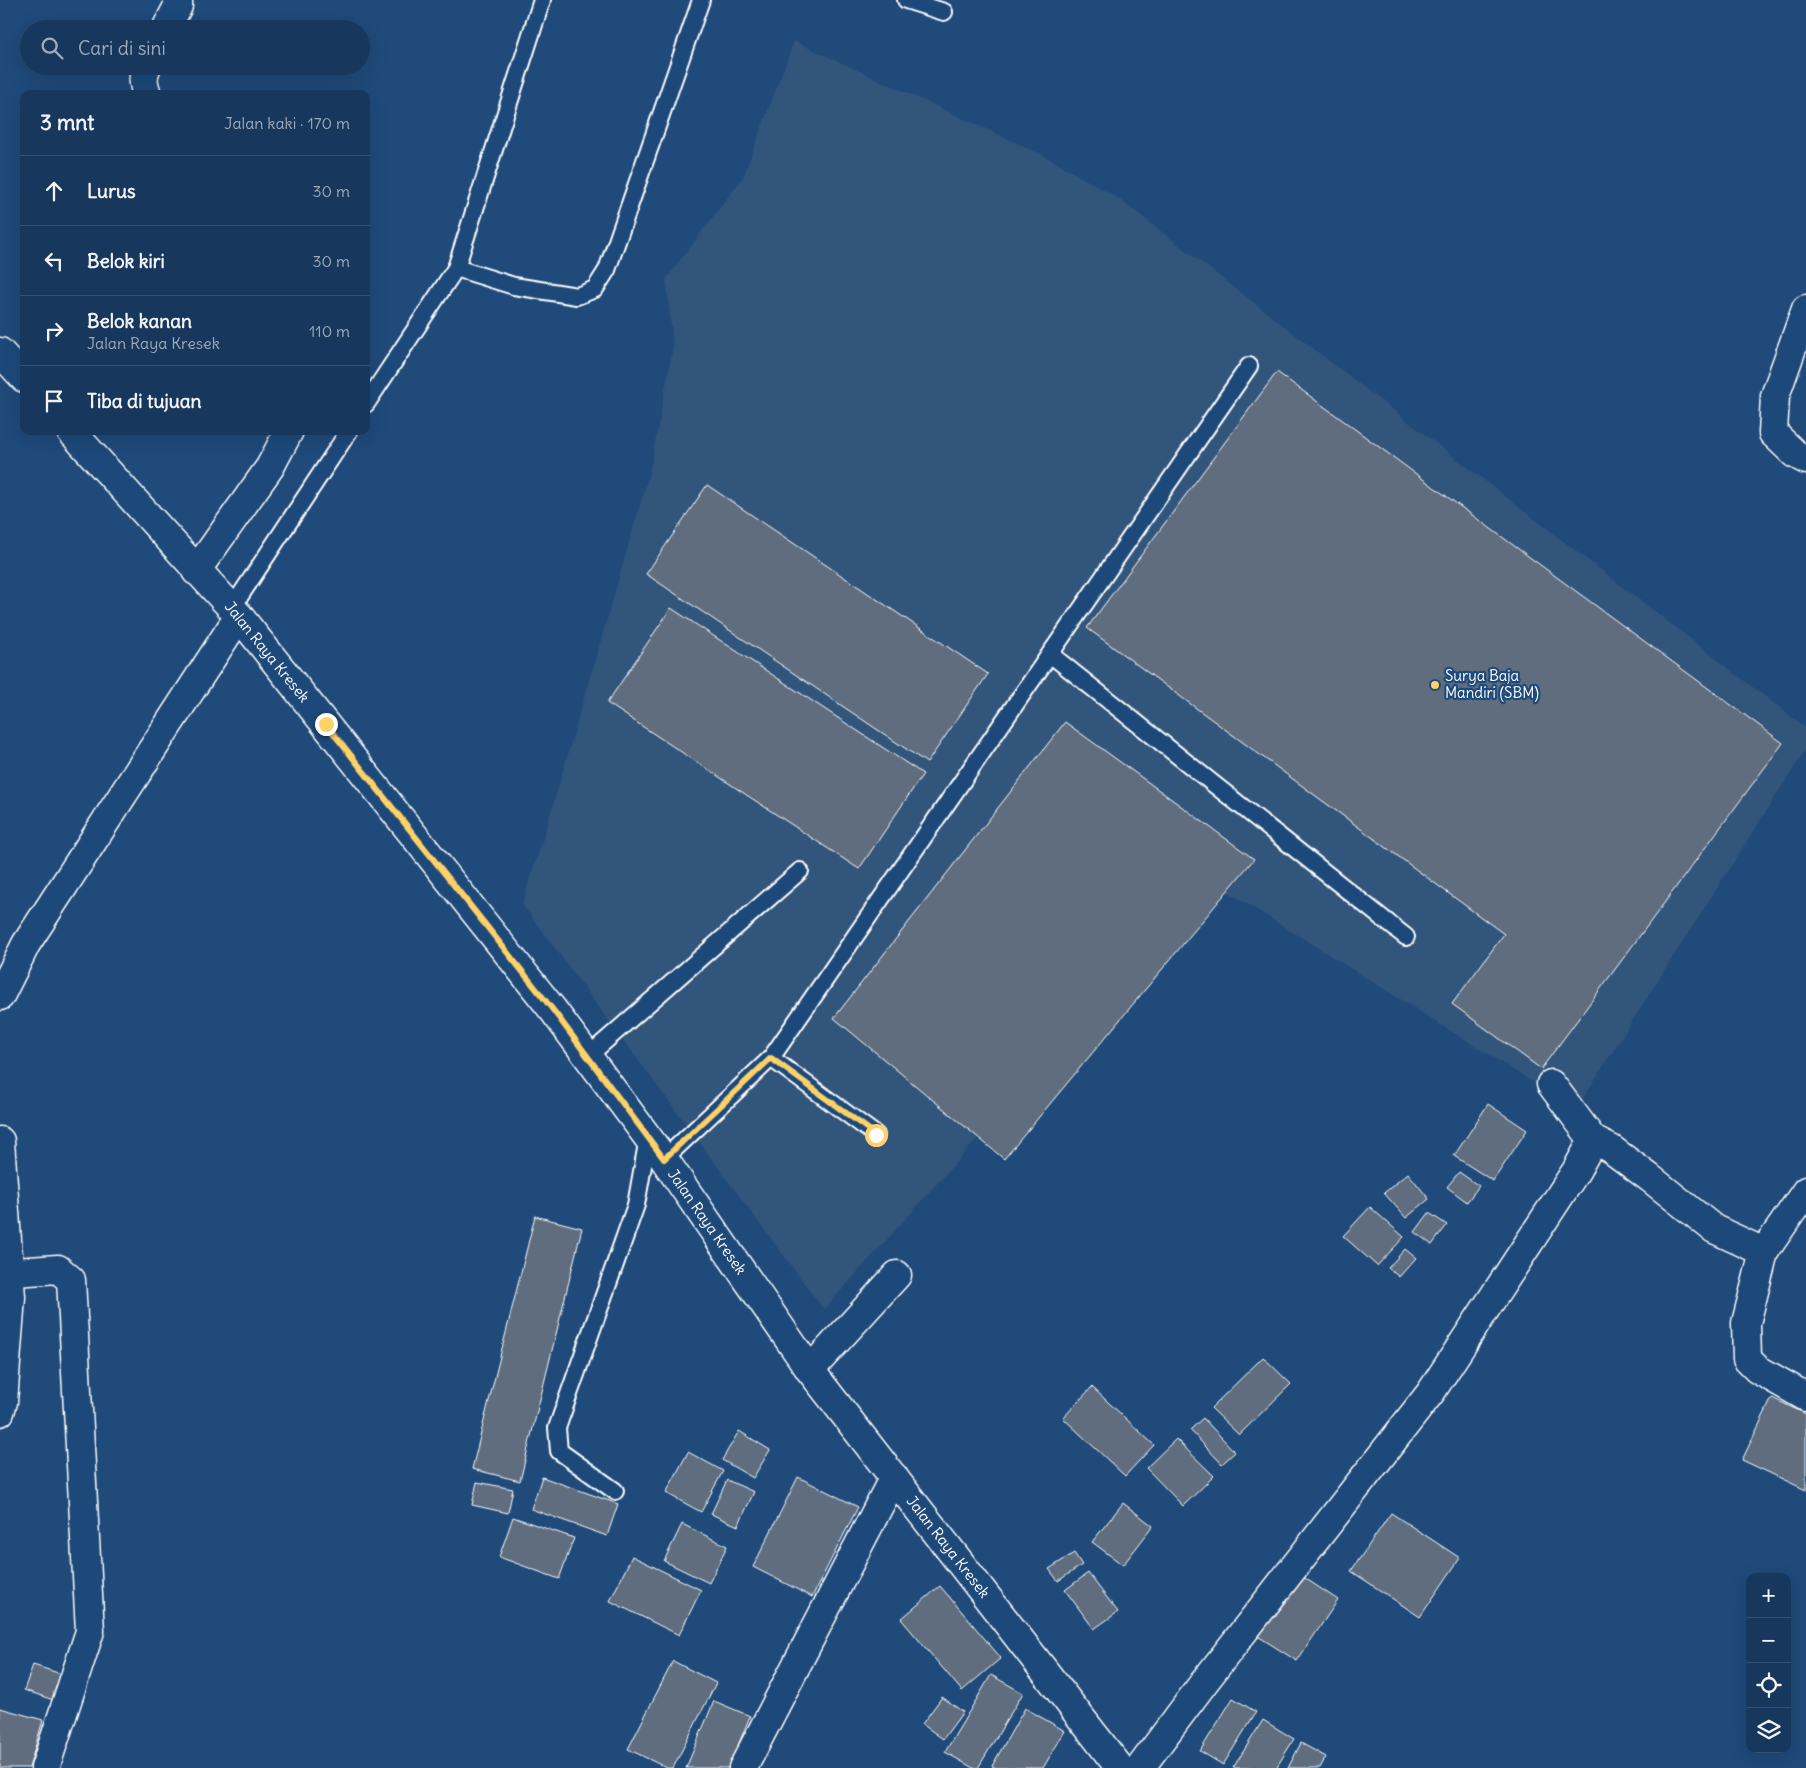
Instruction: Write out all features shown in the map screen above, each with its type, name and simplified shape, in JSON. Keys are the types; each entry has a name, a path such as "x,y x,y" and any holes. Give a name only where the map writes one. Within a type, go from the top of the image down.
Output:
{"street":[{"path":"171,20 178,6 178,0"},
{"path":"143,75 146,90"},
{"path":"1806,308 1775,396 1773,433 1795,454 1806,460"},
{"path":"0,352 20,374"},
{"name":"Jalan Raya Kresek","path":"75,435 236,612 540,994 664,1159 810,1370 1120,1768"},
{"path":"196,570 270,467 286,435"},
{"path":"0,996 26,944 236,612"},
{"path":"1550,1084 1593,1140 1627,1160 1714,1229 1764,1252"},
{"path":"1140,1768 1205,1681 1431,1392 1576,1171 1593,1140"},
{"path":"0,1141 4,1273 11,1297 1,1405"},
{"path":"1806,1192 1764,1252 1746,1324 1748,1359 1757,1368 1806,1397"},
{"path":"4,1273 58,1269 71,1280 90,1632 45,1768"},
{"path":"810,1370 897,1275"},
{"path":"743,1768 894,1477"}],"lane":[{"path":"370,398 456,268 542,0"},
{"path":"456,268 514,286 577,296 596,289 608,270 702,0"},
{"path":"906,0 944,12"},
{"path":"664,1159 771,1058 1249,366"},
{"path":"236,612 347,435"},
{"path":"1050,654 1406,937"},
{"path":"588,1056 800,871"},
{"path":"771,1058 876,1135"},
{"path":"615,1491 559,1451 557,1428 636,1205 648,1138"}],"shaded area":[{"path":"794,41 1043,155 1118,198 1806,728 1806,749 1576,1109 1209,880 824,1310 522,904 549,819 650,470 673,346 666,279 743,177"}],"building":[{"name":"Surya Baja Mandiri (SBM)","path":"1277,372 1783,743 1541,1069 1452,1004 1504,934 1087,628"},
{"path":"707,485 988,674 927,763 646,574"},
{"path":"671,608 923,774 859,869 607,703"},
{"path":"1065,722 1254,859 1004,1159 834,1018"},
{"path":"1488,1104 1527,1130 1493,1181 1454,1156"},
{"path":"1459,1172 1479,1186 1467,1202 1447,1187"},
{"path":"1408,1173 1429,1199 1406,1218 1384,1193"},
{"path":"1370,1207 1404,1237 1377,1266 1343,1236"},
{"path":"1429,1213 1447,1225 1432,1245 1415,1232"},
{"path":"535,1216 582,1228 520,1481 472,1469"},
{"path":"1405,1249 1416,1258 1399,1277 1388,1268"},
{"path":"1263,1357 1291,1384 1239,1435 1211,1408"},
{"path":"1092,1387 1154,1445 1125,1476 1063,1418"},
{"path":"1772,1398 1806,1414 1806,1490 1742,1460"},
{"path":"1203,1418 1235,1452 1222,1464 1190,1430"},
{"path":"739,1431 770,1450 753,1478 722,1460"},
{"path":"1176,1439 1214,1476 1183,1506 1146,1468"},
{"path":"688,1452 723,1471 701,1512 666,1493"},
{"path":"542,1477 618,1504 607,1536 531,1509"},
{"path":"798,1477 858,1507 812,1597 753,1567"},
{"path":"727,1480 754,1492 738,1526 711,1514"},
{"path":"477,1482 513,1489 508,1513 472,1505"},
{"path":"1123,1503 1153,1526 1123,1565 1092,1542"},
{"path":"1391,1513 1460,1558 1420,1617 1351,1571"},
{"path":"513,1517 574,1538 559,1579 499,1557"},
{"path":"682,1524 727,1546 709,1583 664,1561"},
{"path":"1074,1553 1082,1565 1058,1581 1049,1569"},
{"path":"632,1556 701,1590 679,1635 610,1601"},
{"path":"1294,1571 1338,1600 1297,1661 1253,1633"},
{"path":"1088,1573 1118,1612 1094,1629 1065,1590"},
{"path":"940,1586 1001,1658 962,1691 901,1619"},
{"path":"673,1661 716,1683 673,1768 667,1768 628,1749"},
{"path":"33,1665 71,1677 62,1703 24,1690"},
{"path":"991,1675 1023,1693 978,1768 973,1768 945,1752"},
{"path":"942,1697 963,1712 943,1739 922,1724"},
{"path":"1233,1698 1256,1712 1223,1765 1200,1751"},
{"path":"714,1701 750,1716 729,1768 686,1768"},
{"path":"0,1708 43,1720 29,1768 0,1768"},
{"path":"1025,1708 1065,1731 1043,1768 996,1768 992,1766"},
{"path":"1263,1720 1294,1739 1276,1768 1233,1768"},
{"path":"1301,1743 1326,1757 1320,1768 1288,1768"}],"place":[{"name":"Surya Baja Mandiri (SBM)","path":"1435,685"}],"route":[{"path":"326,724 553,1010 664,1159 771,1058 876,1135"}]}
